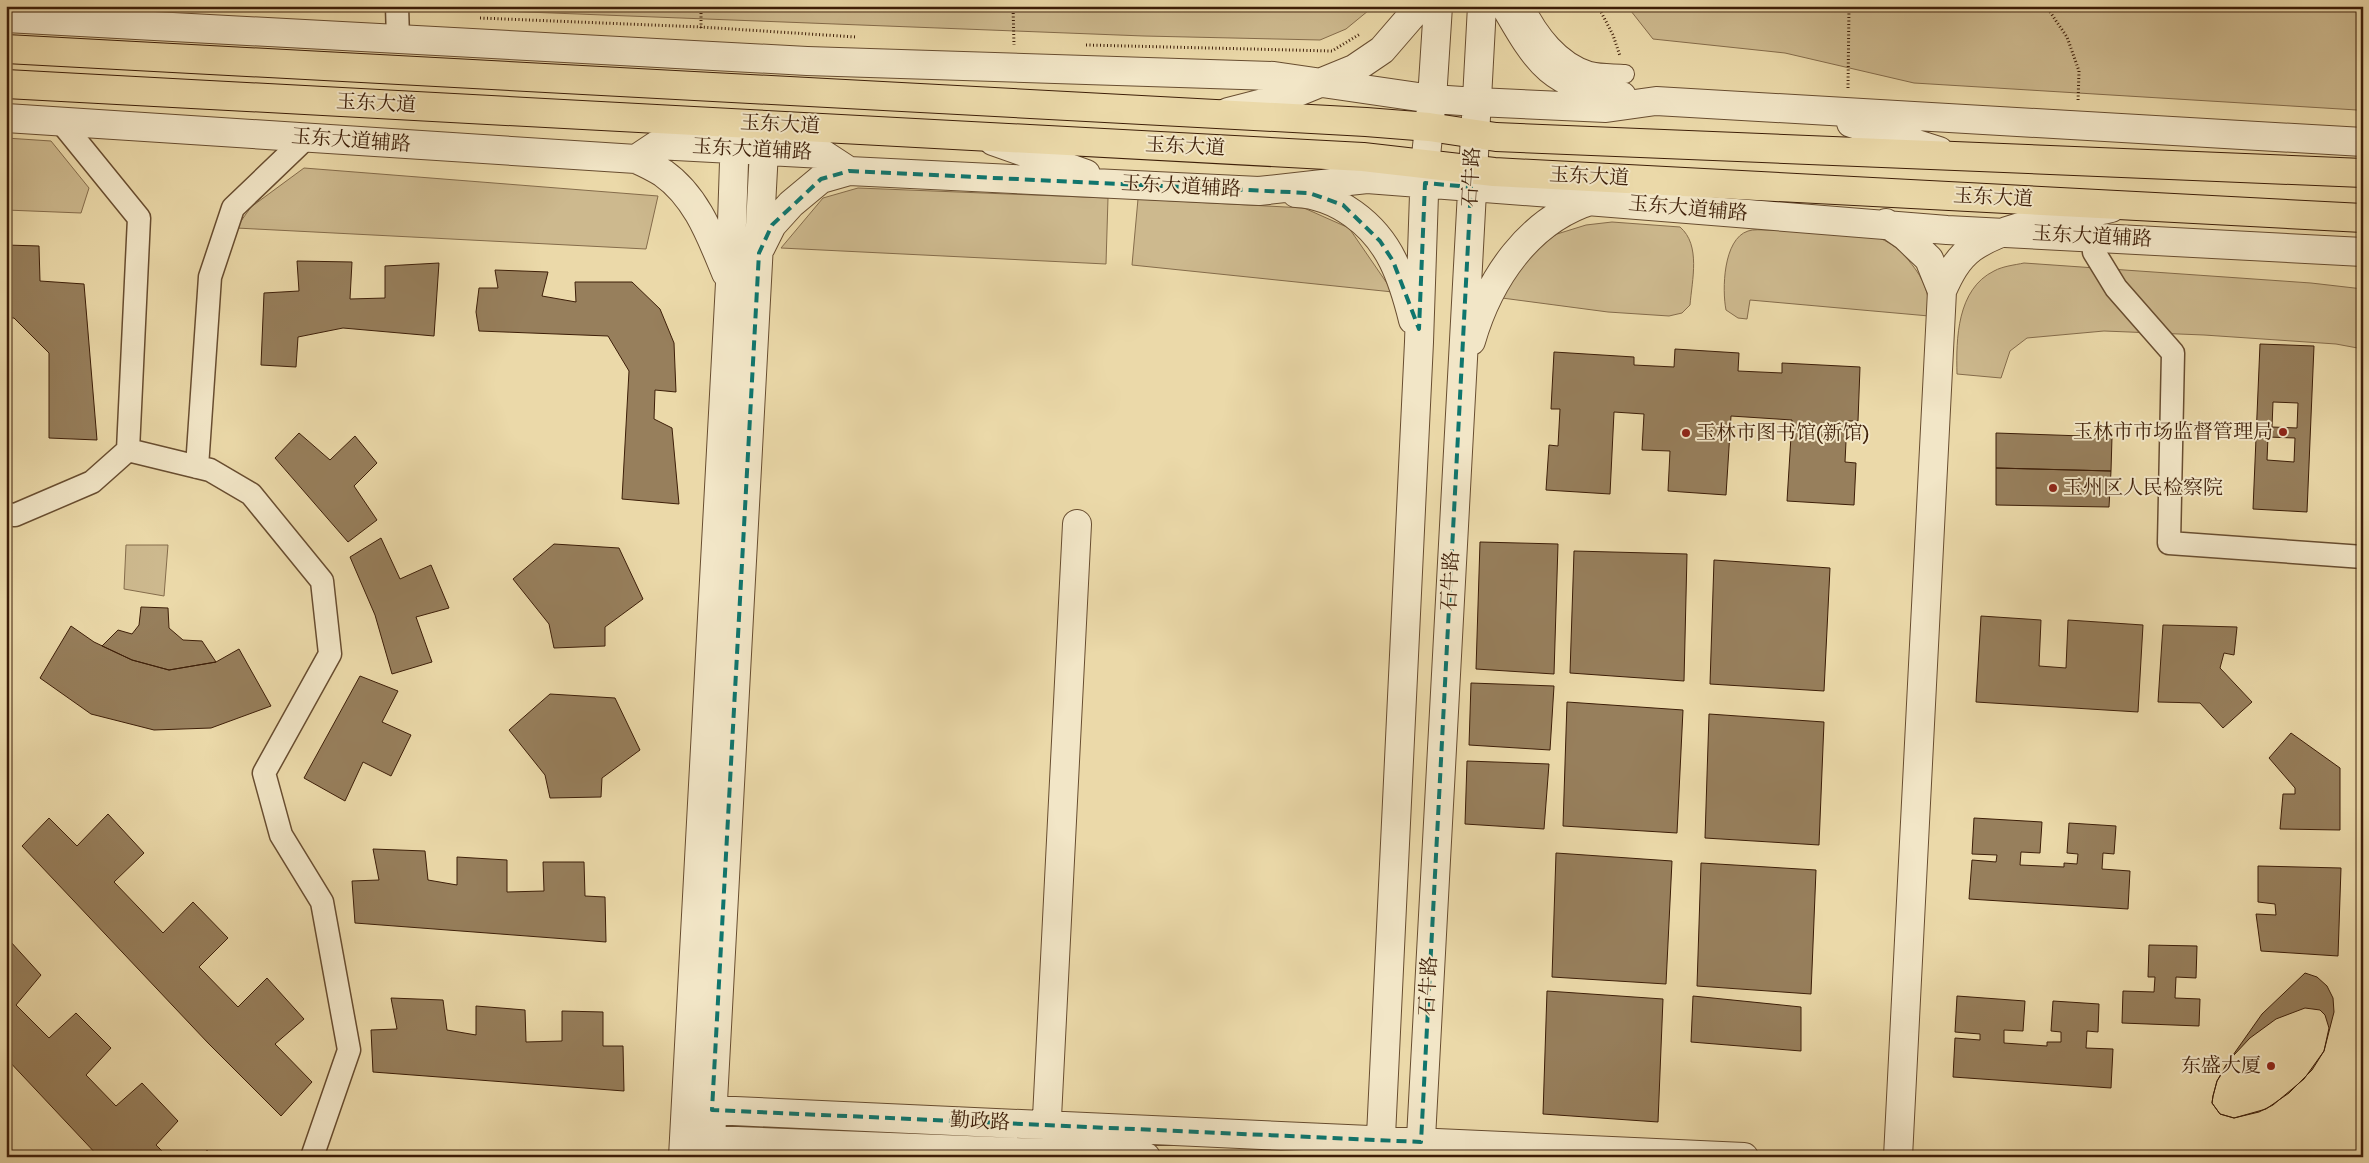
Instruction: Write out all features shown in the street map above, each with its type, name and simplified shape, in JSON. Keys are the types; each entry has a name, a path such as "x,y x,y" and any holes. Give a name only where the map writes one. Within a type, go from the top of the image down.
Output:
{"main road":[{"name":"玉东大道","path":"6,49 1219,114 1429,127 1496,137 2363,173"},
{"name":"玉东大道","path":"6,84 1363,157 1425,174 1472,178 1678,182 2363,218"},
{"path":"1218,149 1244,146 1254,142 1259,132 1258,126 1252,120 1219,114"}],"street":[{"path":"397,6 398,40"},
{"path":"1219,114 1283,98 1354,69 1382,50 1420,6"},
{"name":"石牛路","path":"1381,1148 1419,342 1425,174 1438,6"},
{"name":"石牛路","path":"1421,1150 1482,6"},
{"path":"1505,6 1529,47 1545,67 1571,83 1601,93 1656,102 1813,116 1875,130 1952,156"},
{"path":"1525,6 1541,35 1560,55 1590,70 1625,74"},
{"path":"6,18 807,62 1274,76 1432,99 1477,102 1606,108 1656,102 2363,142"},
{"name":"玉东大道辅路","path":"6,118 636,159 657,146 823,154 849,171 1259,191 1425,174"},
{"path":"6,514 14,515 92,482 128,450 139,218 61,122"},
{"path":"683,1157 730,283 735,123"},
{"path":"710,1148 766,124"},
{"path":"974,136 1095,177 1259,191 1309,193 1343,205 1380,241 1393,261 1409,302 1419,342"},
{"path":"197,467 210,277 234,208 306,138"},
{"path":"636,159 663,173 687,196 707,226 730,283"},
{"path":"759,253 772,225 791,204 821,179 849,171"},
{"name":"玉东大道辅路","path":"1472,178 1588,201 2004,233 2086,226 2134,239 2363,252"},
{"path":"1462,373 1480,316 1494,284 1512,256 1553,218 1588,201 1640,188 1678,182"},
{"path":"1820,189 1872,214 1905,236 1930,259 1942,291"},
{"path":"2044,201 2086,226 2094,252 2116,288 2173,353 2169,543 2363,557"},
{"path":"2086,226 2124,205"},
{"path":"1898,1157 1942,291 1953,268 1971,248 2004,233"},
{"path":"128,450 210,470 251,494 322,581 330,654 264,773 281,835 322,902 349,1050 312,1157"},
{"path":"1045,1154 1077,524"},
{"path":"685,1125 712,1110"},
{"name":"勤政路","path":"712,1110 1046,1125 1421,1150 1744,1157"},
{"name":"勤政路","path":"685,1125 710,1148 1146,1157"}],"path":[{"path":"1013,6 1014,48"},
{"path":"1598,6 1613,35 1625,74"},
{"path":"1848,88 1849,6"},
{"path":"2046,6 2067,37 2079,70 2078,102 2069,102"},
{"path":"476,18 701,27 858,37"},
{"path":"1079,45 1332,51 1366,30"},
{"path":"1004,47 1023,47"},
{"path":"1839,88 1858,89"}],"highlighted area":[{"path":"849,171 1309,193 1343,205 1380,241 1393,261 1419,329 1425,183 1471,187 1421,1142 712,1110 759,253 772,225 821,179"}],"shaded area":[{"path":"422,6 1374,6 1346,29 1320,40 1144,36 423,8"},
{"path":"1627,6 2362,6 2363,107 2357,110 1914,83 1785,53 1653,39"},
{"path":"6,138 51,141 89,188 81,213 6,210"},
{"path":"304,168 658,196 646,249 236,228 251,207"},
{"path":"858,188 1108,198 1106,264 781,248 823,198"},
{"path":"1138,199 1304,208 1349,228 1393,292 1132,265"},
{"path":"1612,222 1680,227 1687,234 1691,243 1694,263 1690,305 1682,313 1669,316 1608,312 1502,298 1525,255 1557,234 1586,225"},
{"path":"1750,230 1825,231 1868,235 1879,238 1895,247 1912,265 1922,281 1927,292 1929,316 1750,300 1747,319 1738,318 1726,310 1724,290 1726,266 1733,244 1740,236"},
{"path":"2024,263 2311,283 2363,289 2363,349 2336,344 2204,335 2104,331 2027,338 2010,351 2001,378 1957,374 1957,346 1961,316 1972,290 1982,279 1994,271"},
{"path":"126,545 168,545 164,596 124,589"}],"building":[{"path":"6,245 39,246 40,281 84,284 97,440 49,438 49,353 14,318 6,318"},
{"path":"297,261 352,262 350,299 385,298 385,266 439,263 434,336 343,328 298,337 296,367 261,365 264,293 299,291"},
{"path":"495,270 548,272 542,296 576,302 575,282 632,282 660,309 674,343 676,392 655,390 654,419 672,428 679,504 622,499 629,371 608,336 479,331 476,312 479,288 498,288"},
{"name":"玉林市市场监督管理局","path":"2260,344 2314,346 2307,512 2253,509","holes":["2273,402 2298,403 2297,428 2272,427","2268,437 2295,438 2294,462 2267,460"]},
{"name":"玉林市图书馆(新馆)","path":"1675,349 1739,353 1738,371 1782,373 1782,363 1860,367 1858,421 1847,421 1845,462 1856,463 1854,505 1787,501 1792,420 1731,416 1726,495 1668,491 1670,451 1642,450 1644,414 1614,412 1610,494 1546,490 1549,445 1558,446 1560,409 1551,409 1554,352 1634,357 1634,365 1674,367"},
{"path":"299,433 330,460 355,436 377,463 354,486 377,520 348,542 275,458"},
{"path":"1996,433 2112,437 2111,471 1996,468"},
{"name":"玉州区人民检察院","path":"1996,468 2111,471 2109,507 1996,505"},
{"path":"381,538 400,579 431,565 449,608 416,617 432,662 392,674 375,615 350,557"},
{"path":"1480,542 1558,544 1554,674 1476,669"},
{"path":"554,544 619,548 643,599 605,627 605,646 554,648 549,624 513,579"},
{"path":"1574,551 1687,554 1684,681 1570,673"},
{"path":"1714,560 1830,568 1824,691 1710,684"},
{"path":"141,607 168,608 169,628 183,640 202,641 216,662 169,670 132,660 102,646 118,630 132,634 139,625"},
{"path":"1981,616 2041,620 2039,666 2066,668 2068,620 2143,625 2138,712 1976,702"},
{"path":"2163,625 2237,627 2234,655 2224,653 2220,668 2252,702 2223,728 2200,703 2158,702"},
{"path":"71,626 94,642 132,660 169,670 216,662 239,649 271,706 211,728 154,730 91,714 40,678"},
{"path":"360,676 398,691 382,722 411,735 391,776 363,762 345,801 304,778"},
{"path":"1471,683 1554,686 1550,750 1469,745"},
{"path":"550,694 615,698 640,750 602,778 601,797 550,798 545,775 509,730"},
{"path":"1567,702 1683,710 1677,833 1563,826"},
{"path":"1709,714 1824,722 1819,845 1705,838"},
{"path":"2291,733 2340,768 2340,830 2280,829 2283,794 2295,794 2295,788 2269,758"},
{"path":"1467,761 1549,764 1544,829 1465,824"},
{"path":"108,814 144,853 114,882 163,933 193,902 228,938 199,967 238,1007 267,978 304,1019 275,1044 312,1082 281,1116 208,1043 22,846 49,818 77,846"},
{"path":"1974,818 2042,822 2040,853 2021,852 2020,865 2064,867 2064,863 2077,864 2078,854 2067,853 2069,823 2116,826 2114,854 2103,853 2102,869 2130,871 2128,909 1969,899 1972,860 1996,862 1997,855 1972,854"},
{"path":"373,849 425,851 428,880 457,885 457,857 507,860 507,892 544,891 543,862 584,862 585,896 605,897 606,942 355,923 352,881 379,880"},
{"path":"1556,853 1672,861 1666,984 1552,977"},
{"path":"1701,863 1816,870 1811,994 1697,986"},
{"path":"2258,866 2341,868 2338,956 2261,951 2256,914 2276,915 2275,904 2258,902"},
{"path":"10,941 41,975 16,1005 49,1038 76,1013 111,1048 86,1075 116,1106 142,1083 178,1121 156,1145 168,1157 99,1157 6,1058 6,944"},
{"path":"2149,945 2197,946 2196,978 2176,977 2175,998 2200,999 2199,1026 2122,1023 2123,991 2154,992 2155,977 2148,977"},
{"name":"东盛大厦","path":"2305,973 2317,977 2327,986 2333,998 2334,1012 2324,1051 2304,1079 2273,1105 2259,1112 2234,1118 2220,1114 2212,1103 2217,1081 2226,1065 2262,1014"},
{"path":"1547,991 1663,999 1658,1122 1543,1114"},
{"path":"1693,996 1801,1007 1801,1051 1691,1042"},
{"path":"1957,996 2025,1001 2023,1031 2004,1030 2004,1043 2047,1046 2047,1042 2061,1042 2061,1032 2051,1031 2053,1001 2099,1004 2098,1032 2087,1031 2086,1048 2113,1049 2111,1088 1953,1077 1955,1038 1980,1040 1980,1034 1955,1032"},
{"path":"391,998 443,1000 447,1030 476,1035 476,1006 525,1010 526,1042 562,1041 562,1011 603,1012 603,1046 623,1046 624,1091 373,1072 371,1030 397,1029"},
{"name":"东盛大厦","path":"2305,1008 2320,1010 2325,1015 2329,1028 2324,1051 2312,1070 2289,1093 2266,1109 2234,1118 2220,1114 2212,1103 2213,1096 2217,1081 2234,1055 2250,1038 2276,1019"},
{"path":"207,1150 213,1157 201,1157"}],"place":[{"name":"玉林市市场监督管理局","path":"2283,432"},
{"name":"玉林市图书馆(新馆)","path":"1686,433"},
{"name":"玉州区人民检察院","path":"2053,488"},
{"name":"东盛大厦","path":"2271,1066"}]}
